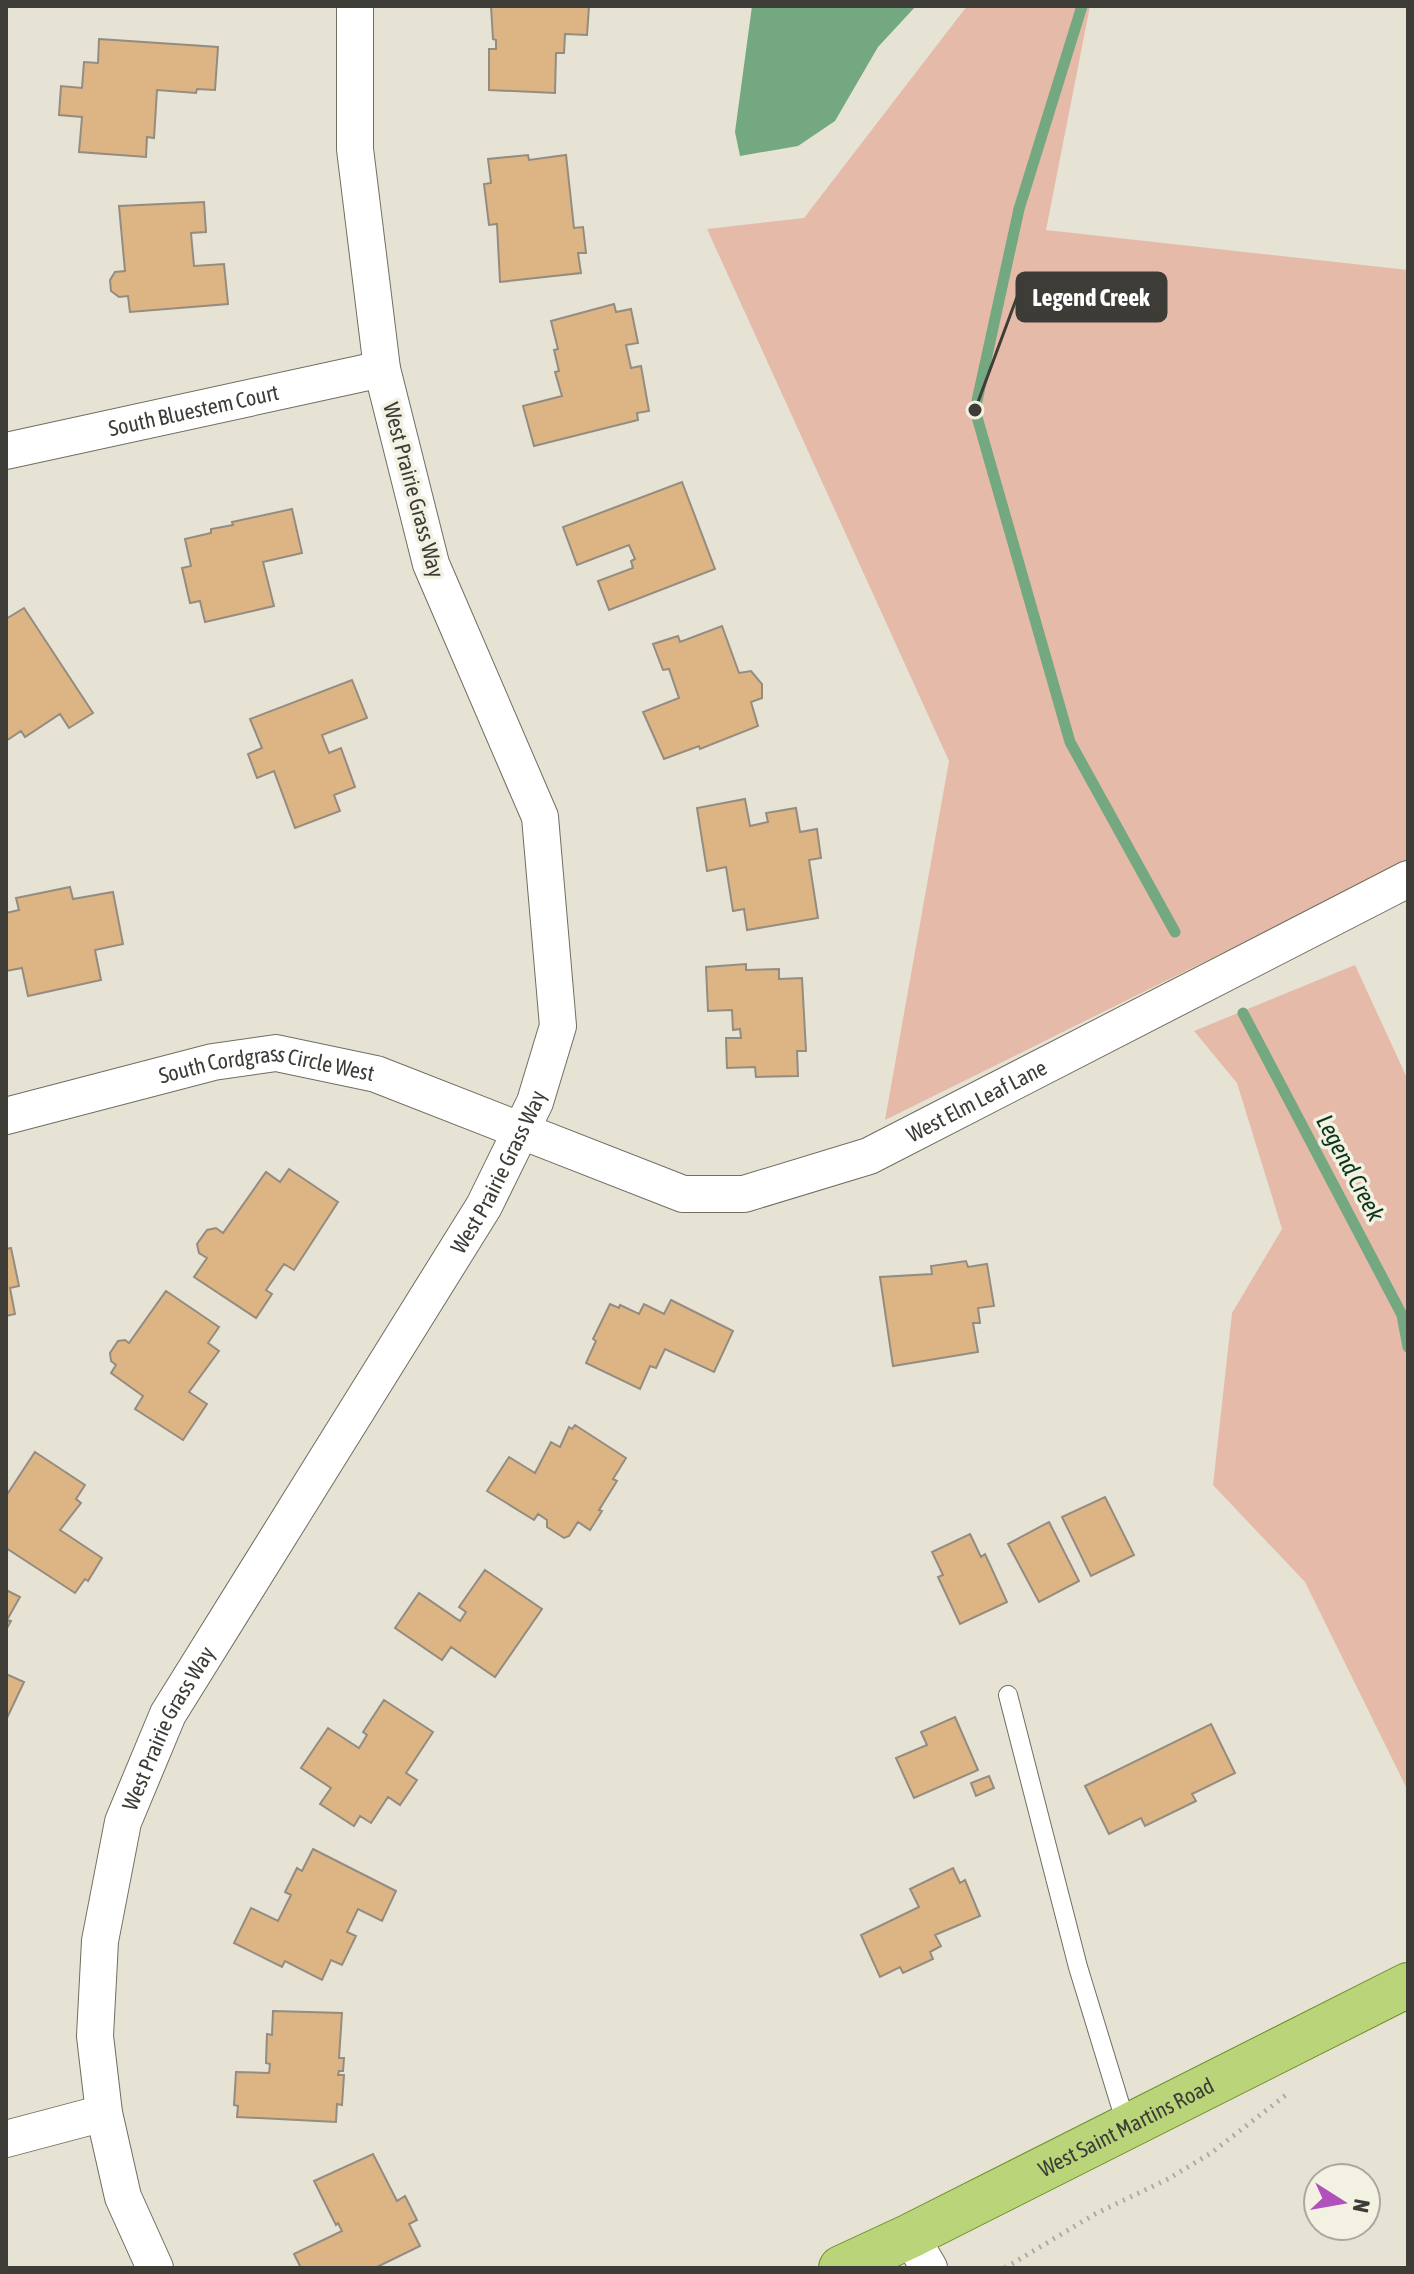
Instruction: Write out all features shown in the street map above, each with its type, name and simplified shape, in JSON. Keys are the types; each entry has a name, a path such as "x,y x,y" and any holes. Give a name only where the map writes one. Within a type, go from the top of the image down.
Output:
{"main road":[{"name":"West Saint Martins Road","path":"841,2268 920,2252 1127,2127 1408,1985"}],"street":[{"name":"West Prairie Grass Way","path":"155,2268 123,2197 104,2113 95,2036 100,1941 123,1822 176,1700 484,1206 535,1102 558,1026 540,817 431,564 382,369 355,149 355,6"},
{"name":"South Bluestem Court","path":"6,451 382,369"},
{"name":"West Elm Leaf Lane","path":"522,1129 683,1194 744,1194 869,1156 1408,879"},
{"name":"South Cordgrass Circle West","path":"6,1116 213,1062 276,1053 376,1074 522,1129"},
{"path":"6,2139 104,2113"}],"lane":[{"path":"1008,1695 1078,1967 1127,2127"}],"path":[{"path":"1005,2268 1095,2214 1200,2160 1289,2093"}],"shaded area":[{"path":"752,6 916,6 878,47 835,121 798,146 740,156 735,132"},
{"path":"967,6 1090,6 1046,230 1408,270 1408,861 885,1120 949,761 707,229 804,218"},
{"path":"1355,965 1408,1080 1408,1791 1305,1582 1213,1485 1232,1313 1282,1229 1237,1083 1194,1031"}],"building":[{"path":"491,6 589,6 587,35 565,34 564,53 556,53 555,93 489,90 489,49 496,49"},
{"path":"99,39 218,47 215,90 197,89 196,93 157,90 154,138 147,137 146,157 79,152 82,117 59,115 61,86 82,88 84,62 98,63"},
{"path":"528,155 529,160 566,155 574,228 583,227 586,253 578,253 581,273 500,282 497,224 489,225 484,184 491,183 488,159"},
{"path":"204,202 206,232 191,233 194,266 224,264 228,304 130,312 128,296 119,297 111,291 110,280 115,272 125,271 119,206"},
{"path":"614,304 616,312 631,309 638,343 626,345 631,368 641,366 649,411 637,413 638,420 534,446 523,406 562,396 555,372 559,371 554,350 558,349 551,321"},
{"path":"682,482 715,569 609,610 598,581 633,568 631,561 635,559 629,545 577,565 563,527"},
{"path":"292,509 302,553 263,562 274,606 205,622 200,601 190,603 182,568 191,566 185,539 211,533 211,529 233,525 232,522"},
{"path":"24,608 93,713 69,728 60,714 25,737 21,731 6,741 6,619"},
{"path":"722,626 739,673 751,671 762,684 762,698 751,702 758,726 700,749 699,746 664,759 643,712 679,698 669,669 663,670 653,644 678,636 680,642"},
{"path":"352,680 367,718 322,735 329,753 341,748 355,787 334,795 340,811 295,828 274,771 257,778 248,754 262,748 250,719"},
{"path":"745,799 750,826 768,822 766,813 796,808 800,832 817,829 821,858 809,860 818,918 747,930 744,909 733,911 726,867 707,871 697,808"},
{"path":"70,887 73,899 113,892 123,944 95,950 101,980 28,996 22,968 6,971 6,913 19,910 16,898"},
{"path":"746,964 746,970 779,969 779,979 802,978 806,1051 797,1051 798,1076 756,1077 755,1067 727,1068 726,1038 741,1038 740,1029 733,1030 732,1010 708,1011 706,967"},
{"path":"289,1169 338,1202 294,1270 284,1264 266,1290 272,1294 256,1318 194,1277 207,1258 199,1253 197,1244 207,1230 216,1228 223,1233 266,1172 280,1182"},
{"path":"11,1248 19,1286 10,1288 15,1314 6,1316 6,1249"},
{"path":"966,1261 968,1267 987,1264 994,1306 978,1308 980,1323 973,1323 978,1352 893,1366 880,1277 932,1274 931,1266"},
{"path":"166,1291 219,1327 208,1343 219,1351 189,1392 207,1404 183,1440 135,1409 143,1396 111,1373 116,1365 111,1361 110,1353 118,1341 129,1343"},
{"path":"671,1300 733,1331 714,1372 665,1349 656,1368 650,1366 640,1389 586,1363 596,1341 593,1339 610,1304 639,1314 644,1304 664,1314"},
{"path":"575,1425 626,1458 590,1530 578,1522 569,1536 564,1538 547,1527 547,1520 538,1514 534,1520 487,1491 509,1457 535,1473 551,1442 560,1447 569,1427 572,1429"},
{"path":"35,1452 85,1485 76,1499 81,1503 60,1530 102,1558 88,1581 85,1579 75,1593 6,1548 6,1492"},
{"path":"1105,1497 1134,1555 1091,1576 1062,1517"},
{"path":"1049,1522 1079,1581 1039,1602 1008,1544"},
{"path":"970,1534 981,1557 985,1554 1007,1602 960,1624 938,1577 943,1575 932,1552"},
{"path":"485,1570 542,1609 495,1677 451,1647 442,1660 395,1628 419,1593 460,1621 466,1612 459,1607"},
{"path":"6,1590 20,1597 7,1620 11,1621 6,1630"},
{"path":"6,1674 24,1682 6,1720"},
{"path":"384,1700 433,1732 406,1773 417,1780 400,1805 388,1797 371,1823 360,1816 354,1826 320,1804 331,1788 301,1768 328,1728 359,1748 367,1735 363,1732"},
{"path":"955,1717 978,1770 914,1798 896,1758 927,1745 921,1732"},
{"path":"1211,1724 1235,1773 1192,1794 1196,1801 1145,1826 1141,1818 1109,1834 1085,1786"},
{"path":"989,1776 994,1788 976,1796 971,1783"},
{"path":"313,1849 396,1891 382,1921 358,1909 347,1932 356,1936 342,1965 331,1960 322,1980 285,1961 282,1967 234,1943 251,1908 278,1921 291,1895 285,1892 297,1868 302,1871"},
{"path":"953,1868 960,1883 965,1880 980,1916 935,1935 941,1946 930,1952 933,1959 903,1973 900,1967 880,1977 861,1935 919,1907 910,1889"},
{"path":"273,2011 342,2013 339,2058 344,2058 343,2071 339,2071 338,2075 344,2075 342,2105 337,2104 336,2122 237,2117 238,2106 234,2105 236,2072 269,2073 270,2064 266,2063 267,2034 272,2035"},
{"path":"373,2154 397,2201 405,2196 417,2220 409,2224 420,2246 375,2268 301,2268 294,2254 342,2231 314,2181"}],"waterway":[{"name":"Legend Creek","path":"1082,6 1019,209 975,410 1070,742 1175,932"},
{"name":"Legend Creek","path":"1243,1013 1402,1315 1408,1347"}],"place":[{"name":"Legend Creek","path":"975,410"}]}
